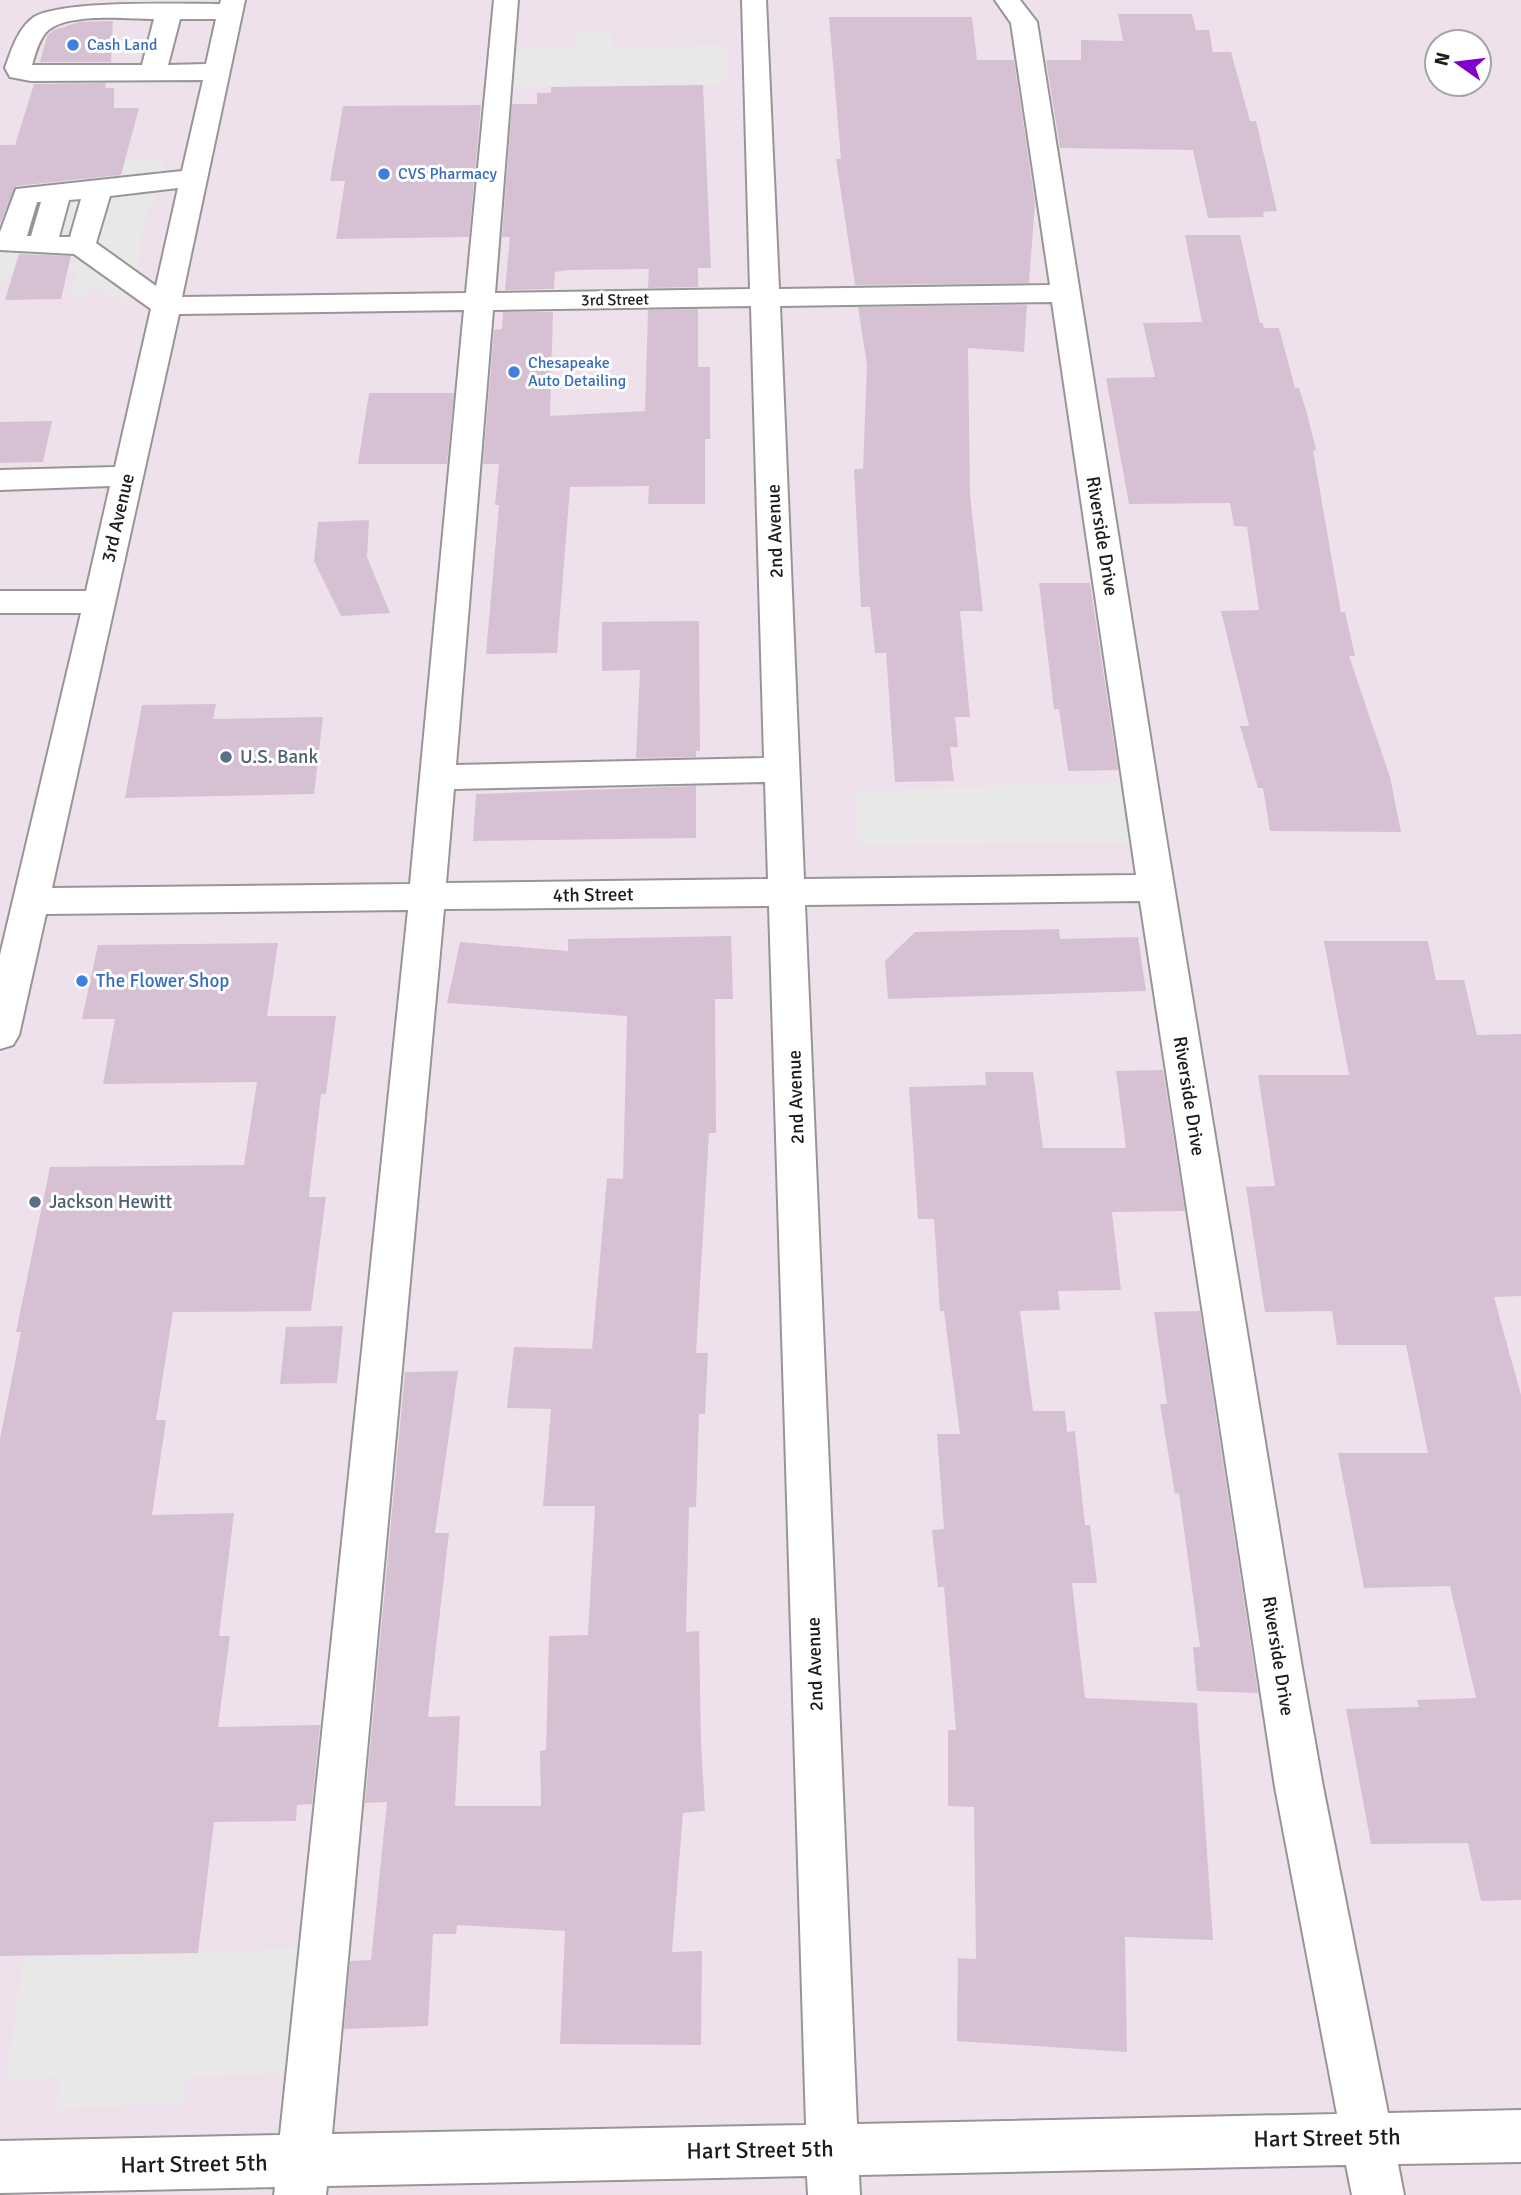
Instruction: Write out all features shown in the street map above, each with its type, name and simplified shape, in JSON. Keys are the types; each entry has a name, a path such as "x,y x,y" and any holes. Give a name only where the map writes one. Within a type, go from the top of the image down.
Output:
{"street":[{"path":"302,2178 427,897 506,0"},
{"name":"2nd Avenue","path":"754,0 789,892 833,2172"},
{"name":"Riverside Drive","path":"1007,0 1024,22 1156,888 1290,1734 1378,2195"},
{"path":"217,72 31,73 19,72 18,68 33,30 41,21 53,15 76,12 169,11 231,5"},
{"name":"3rd Avenue","path":"0,1035 128,476 231,5"},
{"path":"153,73 169,11"},
{"path":"166,306 80,246 10,244 26,195 193,178"},
{"path":"80,246 98,189"},
{"name":"3rd Street","path":"166,306 1065,293"},
{"path":"0,481 128,476"},
{"path":"0,602 99,602"},
{"path":"438,777 784,770"},
{"name":"4th Street","path":"30,901 1156,888"},
{"name":"Hart Street 5th","path":"0,2167 302,2178 833,2172 1367,2137 1521,2136"}],"shaded area":[{"path":"576,33 611,33 613,47 726,45 727,82 717,85 509,87 511,48 575,48"},
{"path":"165,158 154,205 146,214 139,241 142,248 127,304 92,284 87,297 67,298 79,270 6,274 0,289 0,166 81,165"},
{"path":"1120,782 1132,843 858,845 856,791"},
{"path":"325,1946 313,2073 187,2077 184,2104 57,2109 60,2077 6,2079 24,1956 198,1953"}],"building":[{"path":"1118,14 1192,14 1196,30 1209,30 1213,52 1231,52 1250,121 1256,121 1277,211 1263,212 1264,217 1208,218 1193,150 1060,148 1046,60 1081,60 1081,40 1123,41"},
{"path":"829,17 972,17 977,60 1014,60 1035,203 1029,283 855,285 836,159 841,159"},
{"path":"113,21 111,62 40,62 47,36 54,30 79,22"},
{"path":"106,83 105,88 114,88 114,108 139,108 121,175 16,186 0,224 0,145 15,145 34,84"},
{"path":"703,85 711,268 698,268 698,287 648,288 649,269 569,270 555,272 554,289 505,290 510,237 502,237 512,104 537,104 537,93 551,93 551,87"},
{"path":"481,105 469,237 336,239 345,181 330,181 343,106"},
{"path":"1185,235 1240,235 1260,323 1263,323 1264,328 1279,328 1295,388 1299,388 1316,450 1313,451 1341,612 1345,612 1355,656 1349,656 1390,777 1401,832 1270,831 1263,788 1258,788 1240,726 1249,726 1221,611 1259,610 1247,527 1234,526 1230,503 1129,504 1106,378 1155,377 1143,323 1202,322"},
{"path":"19,254 71,256 61,299 5,300"},
{"path":"1027,305 1024,352 968,348 970,495 983,611 960,611 970,717 955,717 958,747 950,747 954,781 895,782 886,653 875,653 870,607 861,607 854,469 863,469 867,365 858,307"},
{"path":"698,309 698,367 710,367 710,439 705,439 705,504 648,504 649,486 570,487 557,653 486,654 499,505 495,505 499,464 483,464 494,330 502,329 503,312 553,312 550,416 645,411 648,310"},
{"path":"369,393 454,393 447,464 358,464"},
{"path":"52,421 43,462 0,463 0,422"},
{"path":"369,520 367,557 390,613 341,616 314,561 318,522"},
{"path":"1039,583 1090,583 1118,770 1068,771 1059,709 1054,709"},
{"path":"699,621 700,751 696,751 696,757 636,758 640,670 602,671 602,622"},
{"name":"U.S. Bank","path":"216,704 213,719 323,717 314,794 125,798 142,705"},
{"path":"696,786 696,838 473,841 476,794"},
{"path":"1059,929 1060,939 1138,937 1146,991 888,999 885,961 915,932"},
{"path":"731,936 733,999 715,999 716,1133 709,1133 696,1353 708,1353 705,1414 699,1414 696,1507 689,1507 686,1632 699,1631 705,1811 683,1813 672,1952 702,1951 701,2045 560,2044 565,1931 457,1925 456,1934 433,1934 428,2026 344,2029 350,1961 371,1960 387,1802 365,1803 405,1372 458,1371 435,1533 449,1533 428,1717 460,1716 455,1806 541,1806 540,1751 546,1750 549,1636 588,1635 595,1506 543,1506 551,1409 507,1408 514,1347 592,1349 607,1178 623,1179 627,1016 447,1003 460,942 568,951 568,939"},
{"path":"1324,941 1428,941 1436,980 1464,980 1477,1035 1521,1034 1521,1296 1494,1297 1521,1395 1521,1900 1481,1901 1468,1843 1371,1844 1346,1709 1419,1707 1417,1700 1476,1698 1450,1586 1364,1588 1338,1453 1428,1453 1406,1345 1337,1345 1332,1311 1265,1312 1246,1187 1275,1186 1258,1075 1349,1075"},
{"path":"278,943 267,1016 336,1016 326,1094 321,1094 309,1197 326,1197 311,1311 173,1312 156,1420 166,1420 152,1515 234,1513 219,1636 230,1636 218,1727 320,1725 312,1804 297,1805 296,1821 214,1822 198,1953 0,1956 0,1439 21,1332 16,1332 50,1167 244,1165 257,1082 103,1084 115,1019 82,1019 98,945"},
{"path":"1163,1070 1185,1211 1112,1212 1121,1290 1058,1291 1060,1310 1020,1311 1033,1411 1065,1411 1067,1432 1075,1431 1085,1525 1090,1525 1097,1583 1072,1583 1085,1698 1197,1703 1213,1940 1125,1937 1127,2052 957,2041 958,1958 976,1959 974,1807 948,1806 948,1730 956,1730 944,1587 938,1587 932,1530 944,1529 937,1434 960,1434 944,1311 940,1311 934,1219 918,1219 909,1087 986,1085 985,1072 1033,1072 1043,1148 1126,1148 1116,1071"},
{"path":"1200,1311 1258,1693 1197,1691 1193,1647 1200,1647 1179,1493 1175,1494 1160,1404 1167,1404 1154,1312"},
{"path":"343,1326 337,1383 280,1384 286,1327"}],"place":[{"name":"Cash Land","path":"73,45"},
{"name":"CVS Pharmacy","path":"384,174"},
{"name":"Chesapeake Auto Detailing","path":"514,372"},
{"name":"U.S. Bank","path":"226,757"},
{"name":"The Flower Shop","path":"82,981"},
{"name":"Jackson Hewitt","path":"35,1202"}]}
